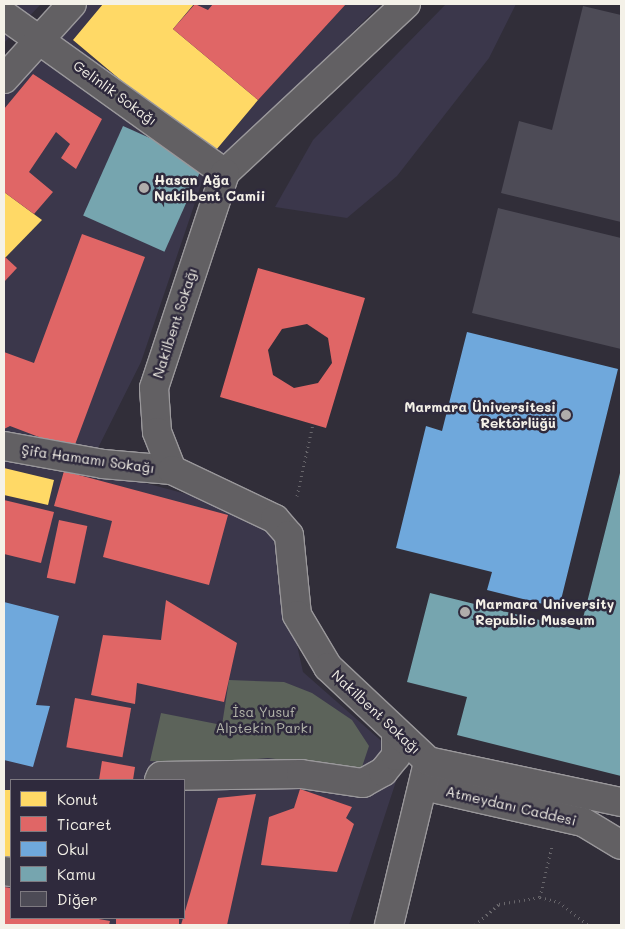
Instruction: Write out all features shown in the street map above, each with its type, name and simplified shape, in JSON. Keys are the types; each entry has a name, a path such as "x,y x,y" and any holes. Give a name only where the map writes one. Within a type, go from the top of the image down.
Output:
{"street":[{"path":"4,79 72,4"},
{"name":"Nakilbent Sokağı","path":"172,470 156,432 154,388 225,173 406,4"},
{"name":"Gelinlik Sokağı","path":"4,15 225,173"},
{"name":"Şifa Hamamı Sokağı","path":"4,446 103,464 172,470"},
{"path":"172,470 275,518 289,535"},
{"name":"Nakilbent Sokağı","path":"289,535 297,615 328,667 396,732 426,773 565,792 621,802"},
{"path":"160,779 161,776 301,774 363,783 383,772 396,756 396,732"},
{"path":"389,925 426,773"},
{"name":"Atmeydanı Caddesi","path":"426,773 583,822 621,845"}],"path":[{"path":"289,535 313,424"},
{"path":"475,925 499,904 540,897 559,902 588,925"}],"shaded area":[{"path":"4,4 41,4 4,43"},
{"path":"86,4 381,4 202,182 141,362 88,468 236,507 273,537 303,672 403,760 349,925 4,925 4,90"},
{"path":"446,4 516,4 489,58 397,176 347,218 275,207 313,140"}],"green space":[{"name":"İsa Yusuf Alptekin Parkı","path":"229,680 284,682 312,693 352,720 369,746 361,770 268,758 196,764 150,761 161,713 222,725"}],"building: Konut":[{"path":"103,4 194,4 173,29 258,100 211,156 73,40"},
{"path":"4,192 42,220 5,258 4,256"},
{"path":"4,468 54,480 48,505 4,495"},
{"path":"4,790 10,790 10,861 4,861"}],"building: Ticaret":[{"path":"195,4 208,10 213,4 346,4 258,100 173,29"},
{"path":"33,74 102,119 76,169 61,158 70,144 56,132 29,172 53,192 34,214 4,192 4,109"},
{"path":"82,234 145,257 73,450 10,426 4,429 4,352 34,363"},
{"path":"4,256 17,268 4,282"},
{"path":"258,268 365,298 326,428 220,397","holes":["307,324 328,338 332,363 318,383 294,388 273,375 268,350 282,329"]},
{"path":"64,471 228,515 209,585 103,557 112,521 54,506"},
{"path":"4,500 54,512 41,563 4,554"},
{"path":"59,520 87,526 75,584 47,578"},
{"path":"166,600 237,643 224,702 137,683 135,704 91,695 103,635 161,640"},
{"path":"75,698 131,708 122,757 66,747"},
{"path":"102,761 135,767 133,779 99,779"},
{"path":"300,789 352,807 346,818 354,824 337,872 261,865 269,817 294,808"},
{"path":"256,794 227,925 181,925 183,919 185,919 185,911 218,798"},
{"path":"4,887 10,888 10,919 99,919 110,921 109,925 4,925"},
{"path":"116,919 179,919 179,925 116,925"}],"building: Okul":[{"path":"467,332 618,369 559,608 487,590 492,572 396,548 426,426 442,431"},
{"path":"4,602 59,616 36,705 50,706 33,767 4,760"}],"building: Kamu":[{"name":"Hasan Ağa Nakilbent Camii","path":"123,126 204,162 164,252 83,216"},
{"name":"Marmara University Republic Museum","path":"621,469 621,776 457,735 467,697 407,682 430,593 580,630"}],"building: Diğer":[{"path":"583,6 621,15 621,222 501,193 519,121 552,130"},
{"path":"498,208 621,238 621,349 472,313"}],"place":[{"name":"Hasan Ağa Nakilbent Camii","path":"144,188"},
{"name":"Marmara Üniversitesi Rektörlüğü","path":"566,415"},
{"name":"Marmara University Republic Museum","path":"465,612"}]}
